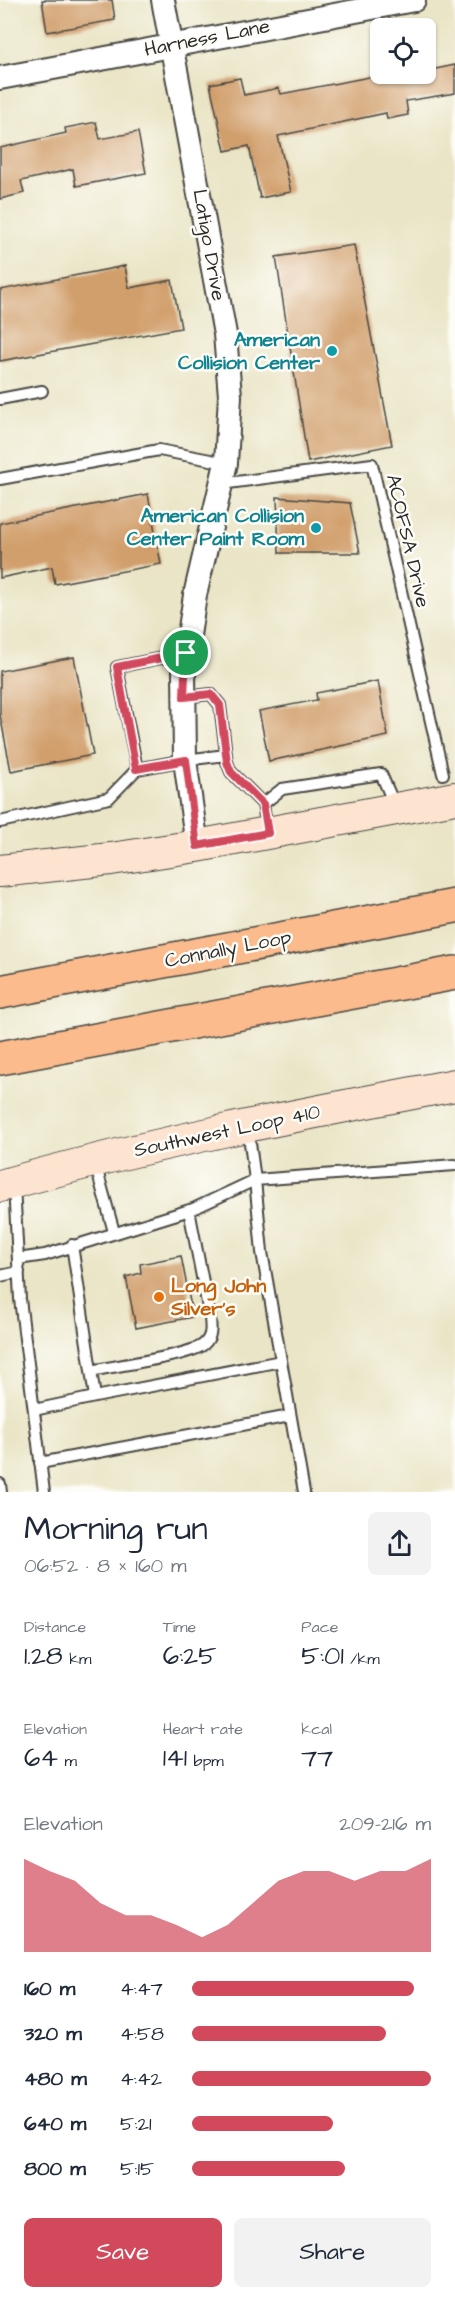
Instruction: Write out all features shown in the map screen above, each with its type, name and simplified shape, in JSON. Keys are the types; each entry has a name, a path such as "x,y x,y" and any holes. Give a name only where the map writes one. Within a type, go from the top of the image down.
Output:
{"highway":[{"name":"Connally Loop","path":"0,992 455,906"},
{"path":"0,1058 455,973"}],"main road":[{"path":"0,871 111,859 197,846 266,818 396,809 449,786"},
{"name":"Southwest Loop 410","path":"7,1184 94,1160 247,1125 455,1084"}],"street":[{"name":"Latigo Drive","path":"163,0 225,334 231,396 223,474 195,595 186,653 184,697 186,760 197,846"},
{"name":"Harness Lane","path":"0,78 414,0"}],"lane":[{"path":"0,399 42,391"},
{"path":"0,479 159,450 223,474"},
{"name":"ACOFSA Drive","path":"223,474 372,464 449,786"},
{"path":"136,769 117,667 186,653"},
{"path":"184,697 211,694 220,705 226,755 231,772 266,818 282,789 381,774 396,809"},
{"path":"0,822 109,798 136,769 226,755"},
{"path":"247,1125 262,1252 304,1492"},
{"path":"94,1160 114,1232"},
{"path":"18,1259 45,1255 189,1210 255,1180 455,1165"},
{"path":"7,1184 18,1259 44,1492"},
{"path":"91,1371 188,1352 204,1344 211,1334 210,1318 189,1210"},
{"path":"72,1245 95,1397"},
{"path":"0,1276 18,1272"},
{"path":"34,1410 281,1361"},
{"path":"40,1463 290,1416"},
{"path":"0,1484 1,1492"}],"building":[{"path":"42,0 112,0 115,20 47,32"},
{"path":"455,65 455,93 406,101 408,115 387,119 386,113 278,136 291,192 260,198 249,146 225,151 210,84 240,78 244,95 279,88 281,94 370,77 370,84 436,84 436,69"},
{"path":"96,122 100,139 138,132 146,173 76,186 73,169 21,181 24,193 0,199 0,148 66,133 65,128"},
{"name":"American Collision Center","path":"354,245 392,445 308,462 276,257"},
{"path":"125,266 129,288 172,280 181,328 0,361 0,290"},
{"path":"148,494 161,564 55,584 52,567 0,578 0,523"},
{"name":"American Collision Center Paint Room","path":"277,497 350,503 360,553 279,553"},
{"path":"74,657 93,755 11,771 0,715 0,671"},
{"path":"378,681 388,736 269,761 259,711 317,700 316,693"},
{"name":"Long John Silver's","path":"181,1256 193,1317 136,1328 126,1277 141,1273 140,1264"}],"place":[{"name":"American Collision Center","path":"332,351"},
{"name":"American Collision Center Paint Room","path":"316,528"},
{"name":"Long John Silver's","path":"159,1297"}],"route":[{"path":"186,653 184,697 211,694 220,705 227,762 231,772 263,804 268,833 197,846 186,760 136,769 117,667 186,653"}]}
